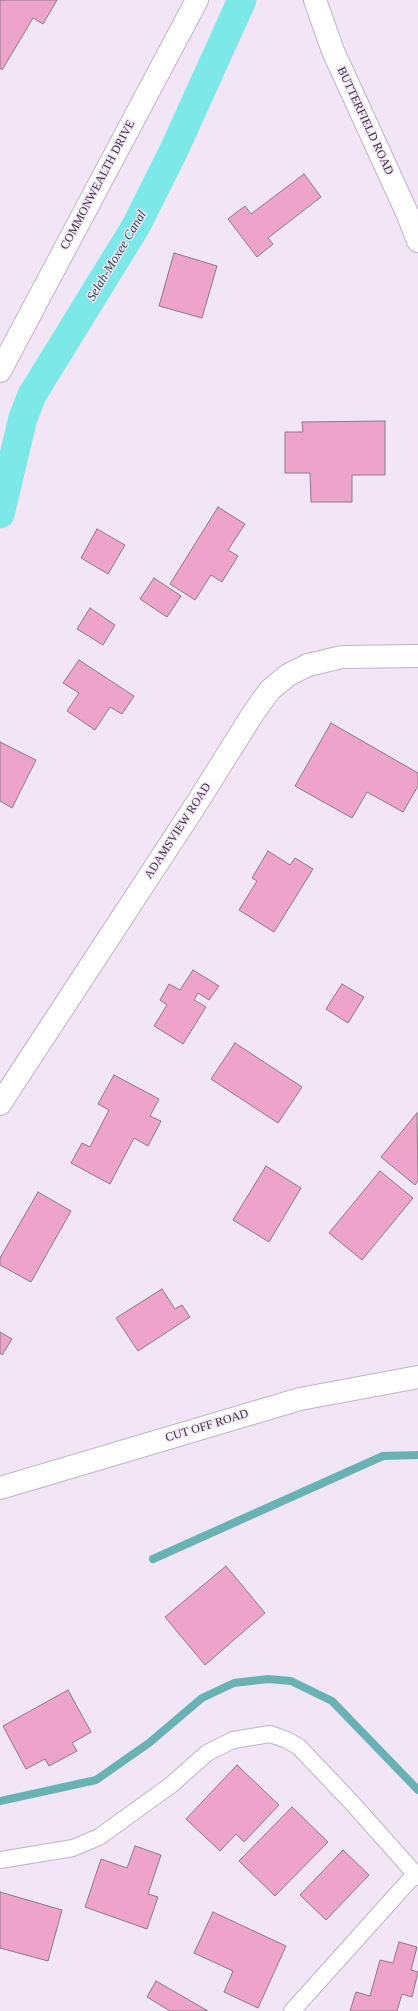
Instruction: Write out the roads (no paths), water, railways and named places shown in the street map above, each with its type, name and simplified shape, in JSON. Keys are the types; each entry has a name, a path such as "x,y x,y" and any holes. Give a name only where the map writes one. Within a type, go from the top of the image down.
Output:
{"street":[{"name":"COMMONWEALTH DRIVE","path":"0,370 197,0"},
{"name":"BUTTERFIELD ROAD","path":"316,0 333,51 408,215 418,241"},
{"name":"ADAMSVIEW ROAD","path":"0,1104 197,803 254,712 270,690 288,675 308,665 342,657 418,656"},
{"name":"CUT OFF ROAD","path":"0,1488 300,1399 418,1377"}],"lane":[{"path":"0,1860 73,1848 99,1837 171,1785 207,1753 233,1740 270,1734 287,1740 299,1747 353,1804 416,1876 292,2011"}],"waterway":[{"name":"Selah-Moxee Canal","path":"0,514 23,418 32,395 136,226 174,150 242,0"},
{"path":"153,1559 383,1456 418,1455"},
{"path":"0,1801 96,1780 149,1743 202,1698 234,1683 268,1679 291,1681 332,1701 418,1790"}]}
